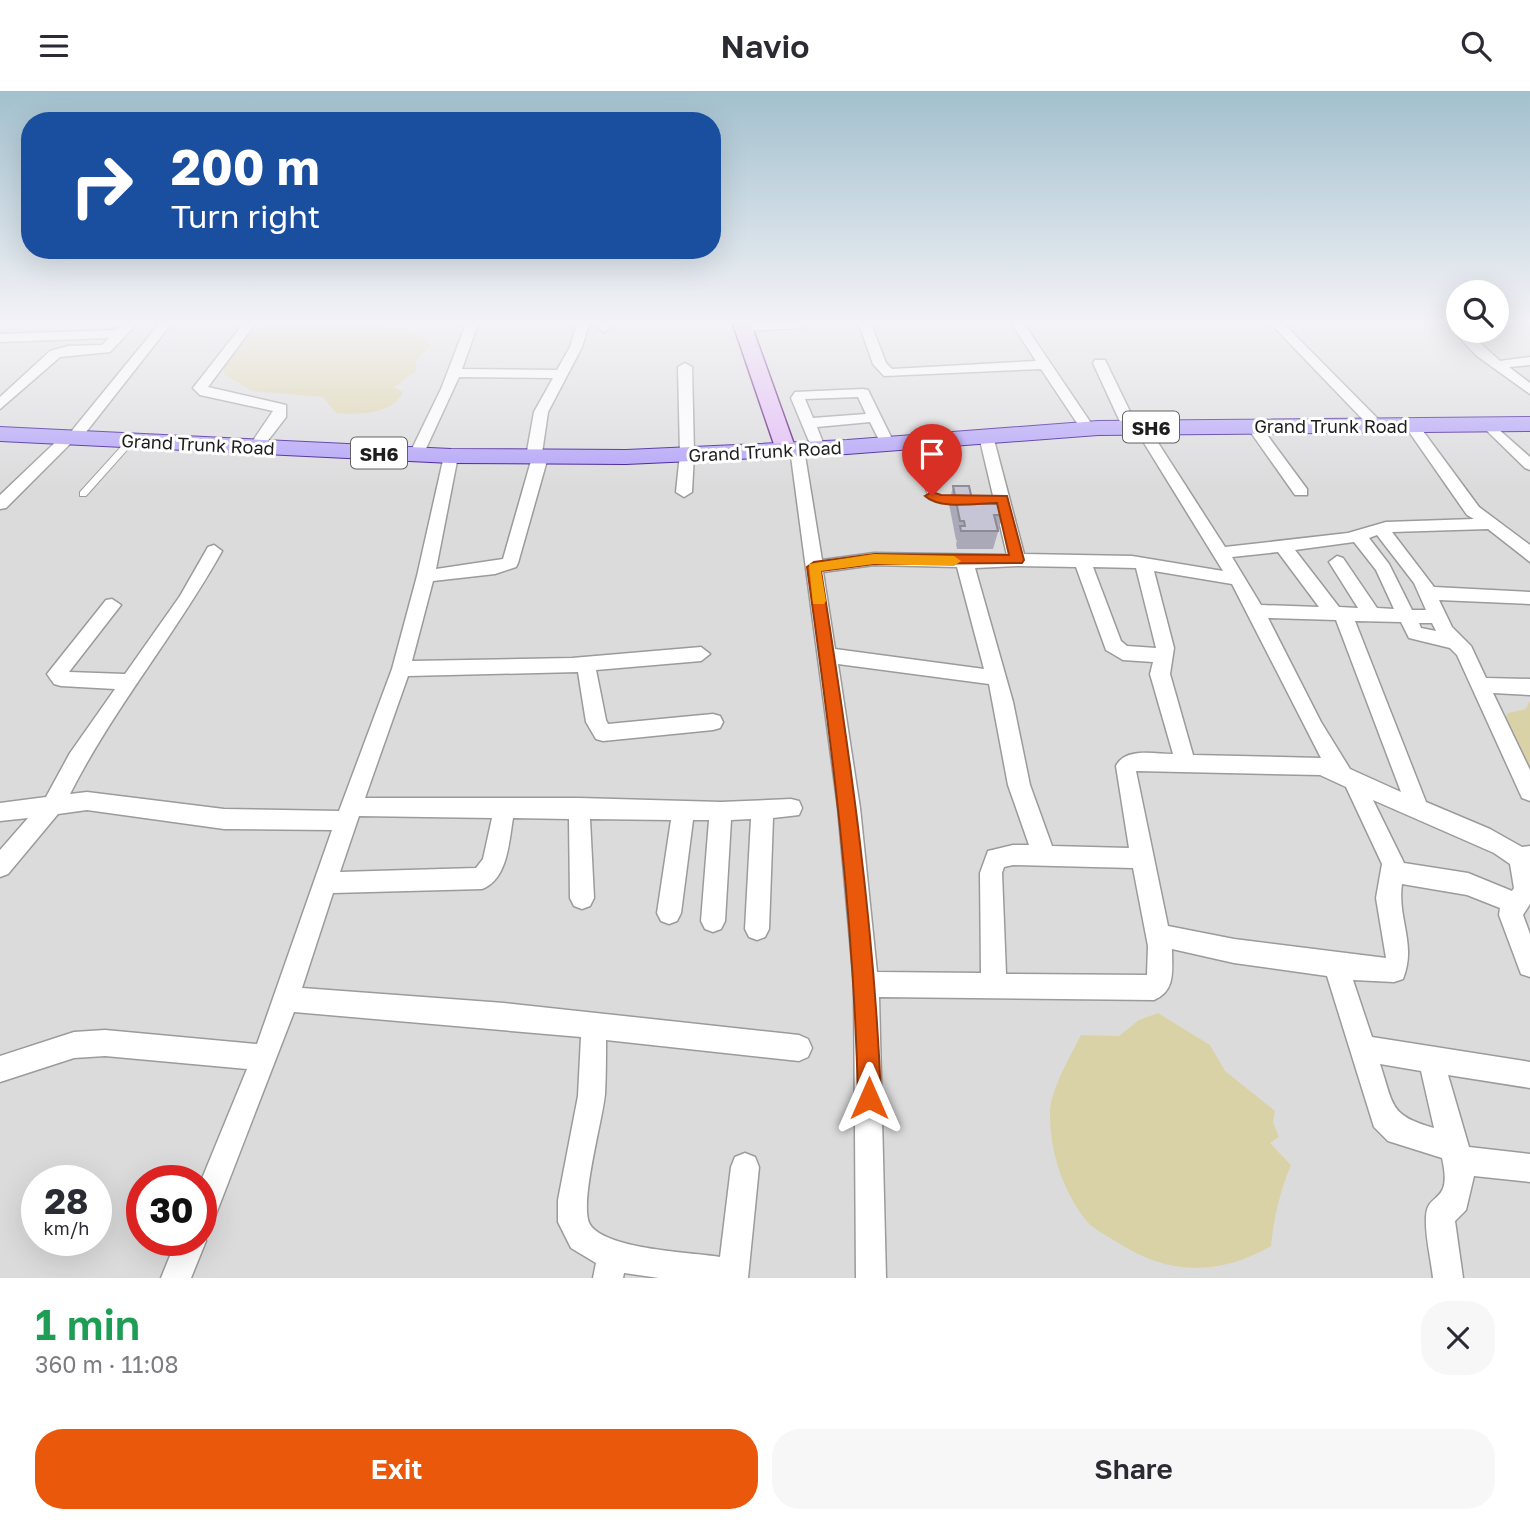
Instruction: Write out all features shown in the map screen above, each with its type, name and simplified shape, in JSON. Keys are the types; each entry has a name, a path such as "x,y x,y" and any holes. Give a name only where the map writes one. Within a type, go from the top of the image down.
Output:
{"main road":[{"name":"Grand Trunk Road","path":"0,434 416,455 537,457 786,450 1088,429 1530,424"}],"street":[{"path":"0,405 28,379"},
{"path":"0,504 71,438 119,379"},
{"path":"207,379 201,388 205,392 281,408 279,417 256,448"},
{"path":"416,455 451,379"},
{"path":"426,576 495,568 510,563 537,457 541,412 557,379"},
{"path":"684,492 687,454 685,379"},
{"path":"761,379 786,450 814,567 849,808 866,983 871,1278"},
{"path":"1054,379 1088,429"},
{"path":"1109,379 1135,428 1238,579 1314,728 1347,776 1390,856 1393,872 1388,898 1398,966 1388,971 1336,965 1234,951 1181,938 1166,938 1160,946"},
{"path":"1332,379 1378,426"},
{"path":"1516,379 1530,390"},
{"path":"807,423 798,396 860,392 865,395 887,443"},
{"path":"771,407 800,403"},
{"path":"786,450 807,423 876,418"},
{"path":"1489,425 1530,465"},
{"path":"1412,426 1473,511 1488,524 1517,541 1530,556"},
{"path":"1254,427 1301,492"},
{"path":"986,436 1017,560"},
{"path":"217,1177 287,999 348,814 401,669 426,576 451,456"},
{"path":"1221,552 1359,534 1380,528 1488,524"},
{"path":"1380,528 1428,593 1438,617 1464,651 1530,792"},
{"path":"1359,534 1384,568 1406,616 1418,635 1455,642"},
{"path":"1282,545 1338,614 1417,806"},
{"path":"0,867 54,803 77,759 186,600 214,551"},
{"path":"814,567 874,559 1082,561 1143,563 1238,579"},
{"path":"969,561 965,563 967,574 997,678 1019,785 1044,855"},
{"path":"1082,561 1113,645 1123,653 1163,655"},
{"path":"1336,562 1371,615"},
{"path":"1143,563 1165,647 1160,674 1185,762"},
{"path":"1428,593 1530,598"},
{"path":"112,605 57,674 61,679 128,682"},
{"path":"1255,611 1438,617"},
{"path":"401,669 586,665 701,654"},
{"path":"826,655 997,678"},
{"path":"586,665 596,722 603,733 713,722"},
{"path":"1479,685 1530,687"},
{"path":"866,983 1154,988 1159,983 1160,946 1141,858 1126,766 1139,762 1320,766 1483,835 1525,857 1526,891 1515,903 1511,915 1530,965"},
{"path":"0,812 54,803 87,801 224,818 505,807 721,811 791,808"},
{"path":"326,883 482,878 493,863 505,807"},
{"path":"579,807 582,898"},
{"path":"669,913 683,810"},
{"path":"757,929 762,810"},
{"path":"713,921 721,811"},
{"path":"994,986 992,863 1004,855 1141,858"},
{"path":"1393,872 1468,884 1515,903"},
{"path":"1336,965 1380,1109 1390,1124 1398,1131 1456,1154 1530,1168"},
{"path":"287,999 594,1025 799,1048"},
{"path":"594,1025 591,1096 572,1200 573,1222 581,1238 610,1267 734,1276 745,1167"},
{"path":"0,1069 74,1045 105,1043 265,1058"},
{"path":"1361,1048 1530,1075"},
{"path":"1432,1059 1456,1154 1460,1193 1440,1215 1448,1278"},
{"path":"176,1278 185,1256"}],"lane":[{"path":"83,494 131,441"},
{"path":"921,441 932,496 940,499 1002,499"}],"shaded area":[{"path":"0,379 1530,379 1530,1278 0,1278"},
{"path":"233,379 404,379 394,387 403,392 392,405 374,412 354,414 336,413 323,397 252,391"},
{"path":"1530,700 1530,777 1502,721 1508,713 1526,709"},
{"path":"1158,1013 1210,1045 1225,1071 1275,1111 1273,1122 1279,1137 1270,1143 1291,1165 1278,1204 1271,1246 1231,1263 1212,1267 1173,1266 1134,1252 1099,1231 1077,1207 1064,1183 1055,1156 1050,1114 1053,1095 1081,1035 1119,1036 1139,1020"}],"building":[{"path":"953,486 969,486 973,504 1000,504 1003,515 994,515 998,531 961,531 960,526 965,526 964,521 960,521"}],"slow traffic":[{"path":"818,601 814,567 874,559 954,561"}],"route":[{"path":"869,1098 866,983 849,808 814,567 874,559 1017,560 1002,499 940,499 932,496"}]}
